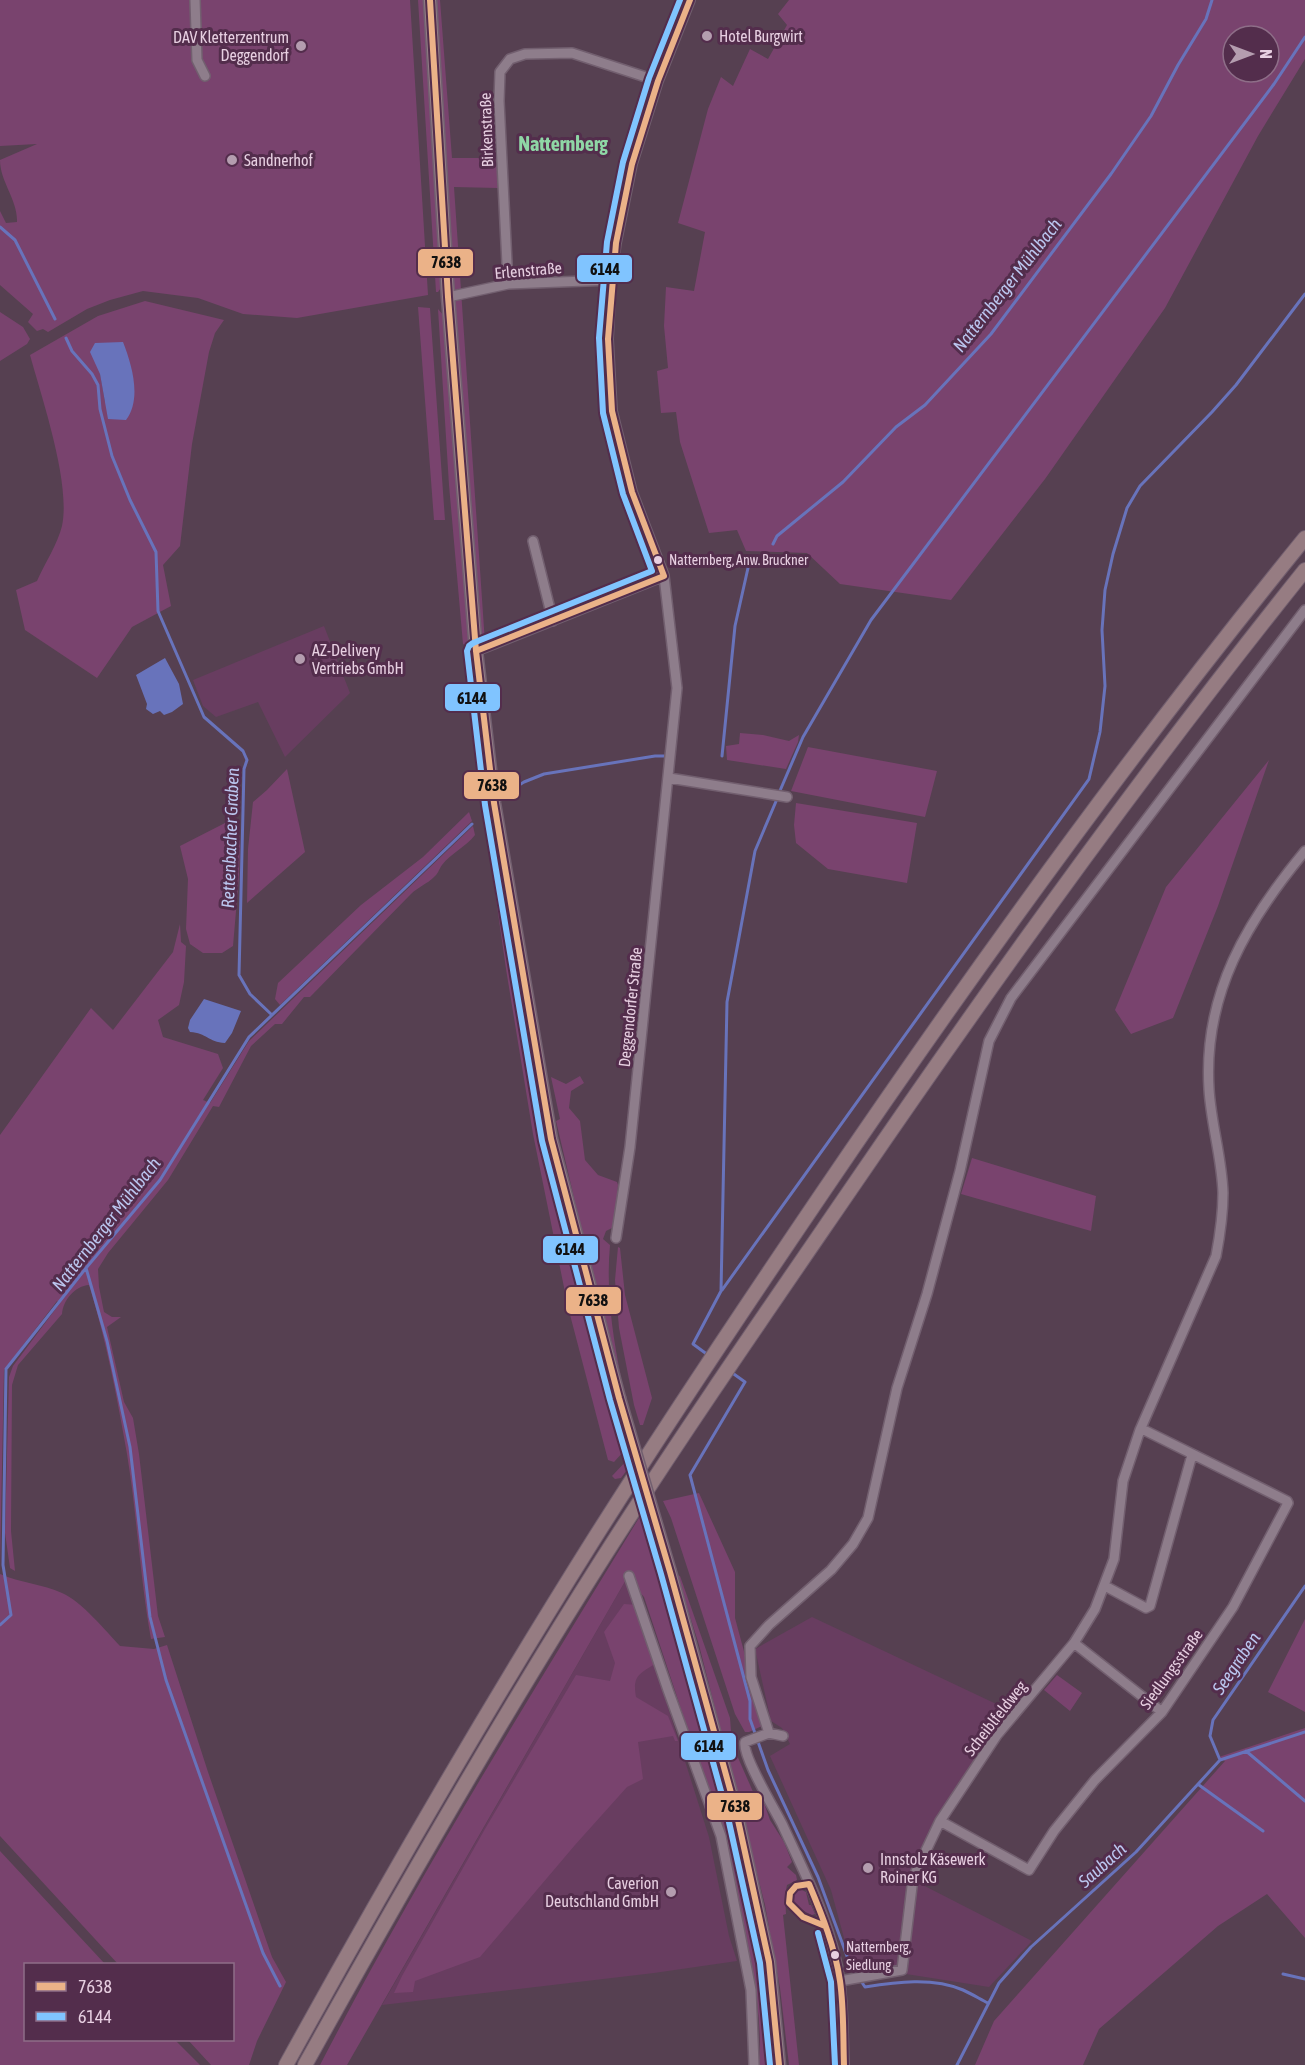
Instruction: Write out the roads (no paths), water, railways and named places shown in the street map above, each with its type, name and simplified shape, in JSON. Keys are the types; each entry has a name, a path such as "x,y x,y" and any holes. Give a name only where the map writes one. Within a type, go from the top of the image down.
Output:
{"highway":[{"path":"286,2065 362,1928 527,1648 601,1528 716,1351 913,1060 1063,852 1241,617 1305,538"},
{"path":"305,2065 388,1918 532,1673 605,1554 722,1378 933,1070 1102,834 1305,570"}],"main road":[{"path":"430,0 448,297 476,651 494,803 550,1139 619,1398 736,1811 769,1962 779,2065"}],"street":[{"path":"195,0 197,60 205,76"},
{"name":"Deggendorfer Straße","path":"616,1238 630,1147 677,688 664,576 632,492 612,411 608,339 611,280 615,243 632,164 658,81 690,0"},
{"name":"Birkenstraße","path":"507,284 499,100 500,72 510,59 525,54 572,53 658,81"},
{"name":"Erlenstraße","path":"448,297 507,284 611,280"},
{"path":"533,541 553,621"},
{"path":"476,651 664,576"},
{"path":"761,1736 751,1677 750,1646 769,1625 831,1570 853,1544 868,1518 897,1388 927,1294 960,1171 989,1041 1011,998 1305,610"},
{"path":"669,778 781,796"},
{"name":"Scheiblfeldweg","path":"840,1981 902,1970 913,1878 940,1821 997,1735 1074,1643 1095,1609 1105,1586 1114,1559 1123,1481 1140,1430 1216,1256 1222,1226 1223,1192 1209,1091 1208,1060 1221,990 1239,945 1258,912 1305,851"},
{"name":"Siedlungsstraße","path":"940,1821 1029,1870 1054,1831 1095,1780 1162,1712 1233,1607 1288,1503 1140,1430"},
{"path":"1105,1586 1146,1608 1150,1606 1192,1455"},
{"path":"629,1576 721,1836 751,1990 754,2065"},
{"path":"1074,1643 1162,1712"},
{"path":"783,1736 761,1736 744,1743 750,1762 774,1807 809,1884 830,1941 840,1981 844,2065"}],"water":[{"path":"123,342 132,371 134,402 126,420 108,419 100,374 90,352 95,343"},
{"path":"165,658 179,684 183,704 164,715 160,711 153,714 146,709 147,704 136,675"},
{"path":"204,999 241,1011 225,1043 190,1032 188,1028 190,1020"}],"waterway":[{"name":"Natternberger Mühlbach","path":"773,544 777,536 843,482 896,427 925,405 991,334 1111,174 1151,116 1206,19 1212,0"},
{"path":"779,793 803,737 871,620 1274,84 1305,37"},
{"name":"Rettenbacher Graben","path":"0,227 15,240 55,319"},
{"path":"722,1290 1089,779 1100,732 1105,686 1102,630 1105,590 1127,508 1140,486 1236,385 1305,294"},
{"name":"Rettenbacher Graben","path":"66,338 72,351 92,374 98,385 100,409 112,456 130,500 156,552 158,611 204,717 243,751 247,760 244,769 239,975 250,994 272,1015"},
{"name":"Natternberger Mühlbach","path":"722,756 735,626 748,568"},
{"name":"Natternberger Mühlbach","path":"503,795 524,782 544,774 664,756"},
{"path":"708,1355 693,1344 721,1291 727,1002 755,851 777,799"},
{"name":"Natternberger Mühlbach","path":"0,1625 11,1615 3,1565 6,1369 160,1180 249,1037 472,824"},
{"path":"86,1268 107,1341 130,1447 150,1617 166,1680 263,1953 280,1986"},
{"path":"731,1372 745,1382 690,1475 750,1701 750,1719 768,1770 818,1877 851,1967 857,1975"},
{"name":"Seegraben","path":"1220,1760 1210,1736 1213,1720 1305,1586"},
{"name":"Saubach","path":"957,2065 999,1983 1031,1947 1136,1852 1220,1760 1305,1732"},
{"path":"1246,1751 1305,1801"},
{"path":"1199,1785 1263,1831"},
{"path":"1283,1974 1305,1979"},
{"path":"861,1981 865,1987 902,1982 939,1983 963,1990 988,2003"}],"place":[{"name":"Hotel Burgwirt","path":"707,36"},
{"name":"DAV Kletterzentrum Deggendorf","path":"301,46"},
{"name":"Sandnerhof","path":"232,160"},
{"name":"Natternberg, Anw. Bruckner","path":"658,560"},
{"name":"AZ-Delivery Vertriebs GmbH","path":"300,659"},
{"name":"Innstolz Käsewerk Roiner KG","path":"868,1868"},
{"name":"Caverion Deutschland GmbH","path":"671,1892"},
{"name":"Natternberg, Siedlung","path":"835,1955"}],"district":[{"name":"Natternberg","path":"563,143"}]}
